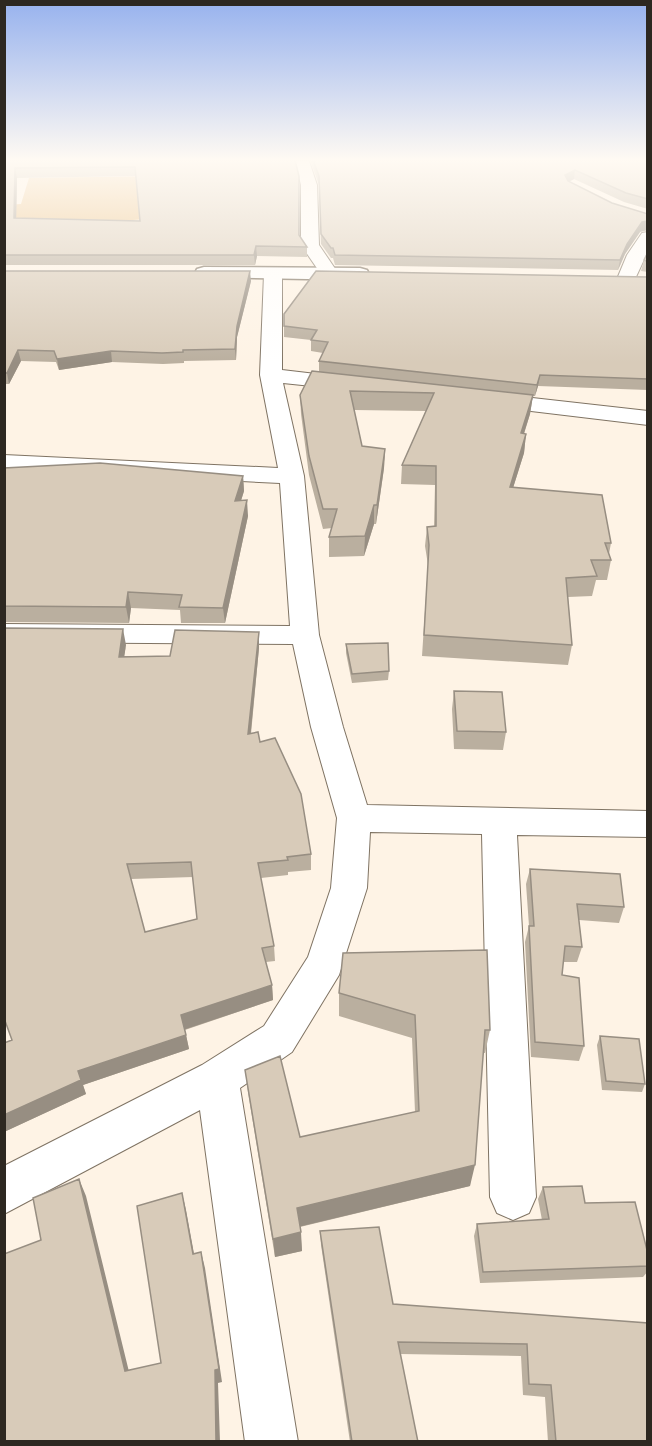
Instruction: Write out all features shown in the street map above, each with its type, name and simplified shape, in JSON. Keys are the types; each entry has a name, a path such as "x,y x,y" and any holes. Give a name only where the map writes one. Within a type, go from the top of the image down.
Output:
{"street":[{"path":"310,228 310,245 329,273"},
{"path":"626,279 636,255 648,237"},
{"path":"181,273 376,274"},
{"path":"4,1191 217,1079 278,1039 325,963 349,888 354,818 327,728 304,635 292,476 271,375 273,274"},
{"path":"603,279 648,279"},
{"path":"271,375 365,386"},
{"path":"471,398 648,418"},
{"path":"4,462 292,476"},
{"path":"4,633 304,635"},
{"path":"354,818 648,824"},
{"path":"499,821 513,1197"},
{"path":"217,1079 272,1442"}],"building":[{"path":"4,228 299,228 299,235 307,247 256,246 254,255 4,255"},
{"path":"321,228 638,228 620,260 335,255 333,248 321,234"},
{"path":"4,271 250,271 237,326 235,349 183,350 183,352 162,353 111,351 57,359 54,351 18,350 7,373 4,373"},
{"path":"316,271 648,277 648,379 540,375 537,385 319,361 328,342 311,340 317,330 284,326 284,314"},
{"path":"312,371 533,395 521,433 526,434 510,487 602,495 611,543 605,543 611,560 591,560 597,576 566,578 572,645 424,635 429,545 427,527 436,526 436,466 402,465 434,393 350,391 362,446 385,449 377,505 374,505 365,536 329,537 337,509 323,509 309,456 300,395"},
{"path":"100,463 243,476 235,501 247,500 223,608 179,607 182,595 128,592 126,607 4,606 4,468"},
{"path":"4,628 123,629 119,657 170,656 175,630 259,632 248,734 258,732 260,742 275,738 301,794 311,854 287,857 288,860 258,863 274,946 262,948 272,985 181,1015 186,1035 78,1071 81,1080 4,1115 4,1043 12,1040 4,1018","holes":["191,862 197,919 145,932 127,864"]},
{"path":"388,643 389,671 352,674 346,644"},
{"path":"454,691 502,692 506,732 457,731"},
{"path":"530,869 620,874 624,907 577,904 582,947 565,946 562,975 579,978 584,1046 535,1042 529,926 534,926"},
{"path":"487,950 490,1030 485,1030 475,1165 297,1208 301,1232 273,1239 245,1070 280,1056 300,1137 419,1111 415,1015 339,993 343,953"},
{"path":"600,1036 639,1039 645,1084 606,1081"},
{"path":"79,1179 125,1371 161,1363 137,1206 182,1193 193,1254 201,1252 219,1369 215,1370 216,1442 4,1442 4,1254 41,1240 33,1198"},
{"path":"582,1186 585,1203 635,1202 648,1254 648,1266 483,1272 477,1224 549,1219 543,1187"},
{"path":"379,1227 393,1304 648,1323 648,1442 556,1442 551,1385 529,1384 527,1344 398,1342 418,1442 352,1442 320,1231"}]}
